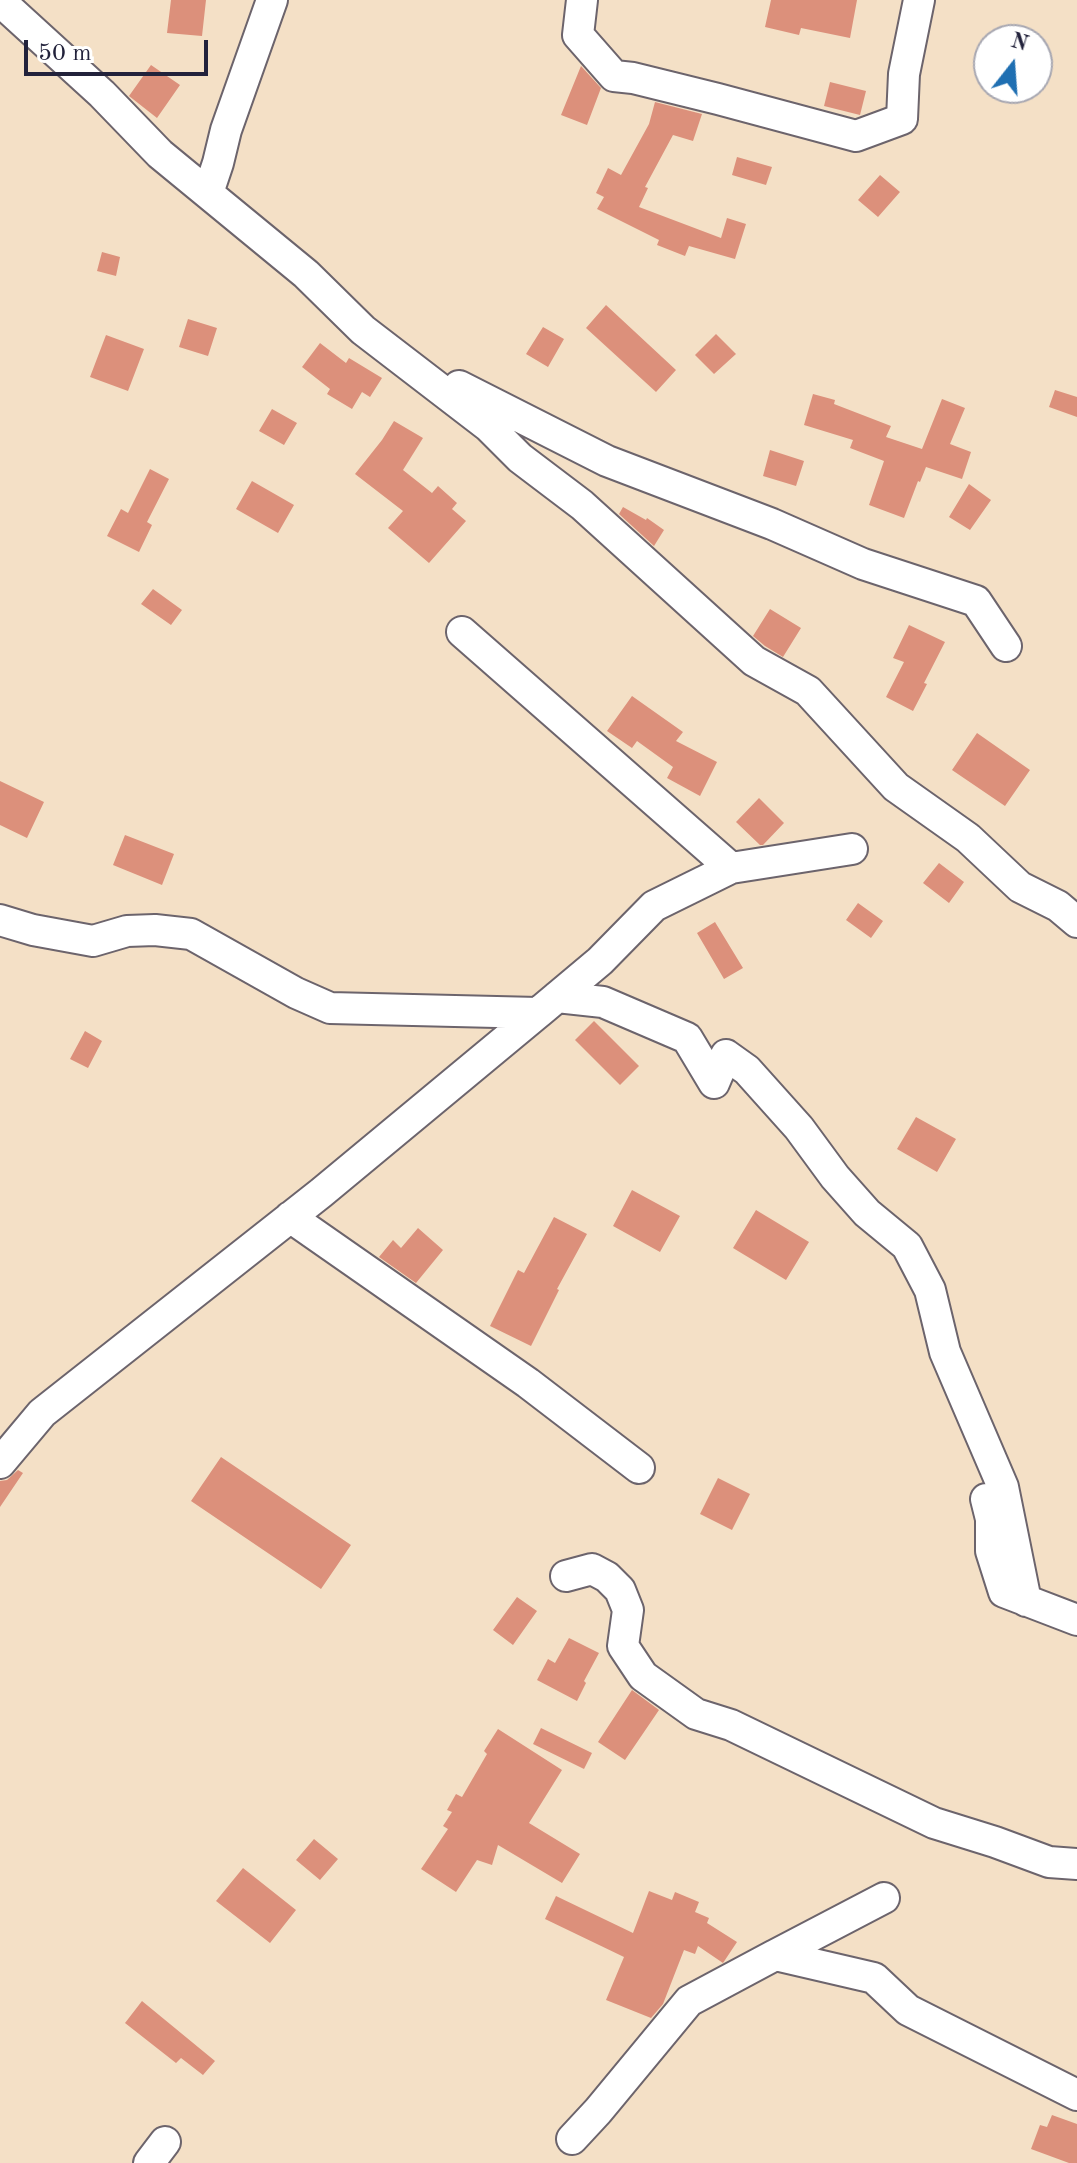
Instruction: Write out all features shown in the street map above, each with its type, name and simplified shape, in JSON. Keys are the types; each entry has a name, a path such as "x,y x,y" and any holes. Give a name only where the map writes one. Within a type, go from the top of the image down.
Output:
{"street":[{"path":"208,193 226,130 272,0"},
{"path":"582,0 578,35 614,76 718,99 856,136 902,119 904,74 919,0"},
{"path":"0,1 102,94 160,154 306,274 363,330 488,426 520,458 582,505 754,661 808,691 896,787 968,838 1020,887 1058,906 1077,922"},
{"path":"394,353 607,461 772,524 863,564 976,601 1006,646"},
{"path":"462,632 731,868"},
{"path":"0,1463 42,1413 290,1217 548,1005 600,961 654,906 731,868 852,849"},
{"path":"0,920 33,930 93,941 127,931 191,934 296,993 330,1008 603,1002 687,1038 714,1083 726,1055 747,1070 799,1128 835,1177 867,1213 907,1246 930,1290 945,1352 936,1359 954,1415 976,1457 991,1519 991,1551 1004,1592 1077,1620"},
{"path":"290,1217 528,1383 639,1468"},
{"path":"566,1576 592,1569 607,1577 620,1590 628,1610 623,1646 643,1676 696,1714 731,1725 934,1823 1049,1862 1077,1864"},
{"path":"572,2139 689,2001 884,1898"},
{"path":"775,1955 874,1978 908,2010 1077,2095"}],"building":[{"path":"171,0 206,0 202,36 167,33"},
{"path":"771,0 857,0 850,38 801,28 799,35 765,27"},
{"path":"151,65 180,85 157,118 129,96"},
{"path":"581,66 601,88 587,125 561,115"},
{"path":"830,82 866,91 860,115 824,106"},
{"path":"655,102 702,114 693,141 673,135 645,187 648,188 639,207 721,238 727,218 746,224 735,259 689,246 685,256 657,245 659,240 597,209 604,197 596,193 608,168 621,175 649,124"},
{"path":"737,157 772,167 766,185 732,175"},
{"path":"880,175 900,192 878,217 858,200"},
{"path":"102,252 120,257 116,276 97,271"},
{"path":"606,305 676,370 656,392 586,328"},
{"path":"188,319 217,328 208,356 179,347"},
{"path":"543,327 564,339 548,367 526,354"},
{"path":"716,334 736,354 714,374 695,355"},
{"path":"106,335 144,349 128,391 90,377"},
{"path":"320,343 346,363 349,358 382,378 370,397 362,392 352,409 327,394 330,389 302,367"},
{"path":"1055,390 1077,397 1077,417 1049,407"},
{"path":"813,394 835,400 834,404 891,426 886,437 922,449 942,399 965,408 950,444 971,452 962,479 926,467 904,518 869,505 884,461 850,448 853,440 804,425"},
{"path":"272,409 297,423 284,445 259,431"},
{"path":"394,421 423,438 403,470 432,493 438,486 457,503 452,509 466,521 429,563 388,528 403,511 355,474"},
{"path":"770,450 804,461 796,486 763,476"},
{"path":"150,469 169,479 147,522 152,525 139,552 107,536 121,509 128,513"},
{"path":"252,481 294,505 278,533 236,509"},
{"path":"969,484 991,500 970,530 949,517"},
{"path":"623,507 664,530 654,546 619,514"},
{"path":"153,589 182,610 171,625 141,604"},
{"path":"770,609 801,628 783,657 753,636"},
{"path":"909,625 945,642 913,711 886,697 904,662 893,658"},
{"path":"632,696 683,732 676,741 717,762 700,796 667,778 673,767 637,741 632,748 607,731"},
{"path":"977,733 1030,770 1005,806 952,770"},
{"path":"0,781 44,802 27,838 0,825"},
{"path":"759,798 784,823 763,845 736,822"},
{"path":"125,835 174,854 162,885 113,865"},
{"path":"939,863 964,882 949,903 923,883"},
{"path":"858,903 883,921 871,938 846,920"},
{"path":"715,922 743,968 724,979 697,933"},
{"path":"594,1021 639,1066 620,1085 575,1040"},
{"path":"85,1031 102,1041 88,1068 70,1059"},
{"path":"916,1117 956,1139 937,1172 897,1149"},
{"path":"632,1190 680,1216 660,1252 613,1226"},
{"path":"756,1210 809,1242 786,1280 733,1248"},
{"path":"554,1217 587,1234 531,1346 490,1326 518,1270 524,1273"},
{"path":"418,1228 443,1250 416,1283 379,1257 393,1240 401,1248"},
{"path":"221,1457 351,1545 321,1589 191,1501"},
{"path":"18,1470 23,1473 0,1507 0,1481 7,1480"},
{"path":"718,1478 750,1494 732,1530 700,1514"},
{"path":"517,1597 537,1611 513,1645 493,1630"},
{"path":"569,1638 599,1653 577,1701 537,1680 548,1659 555,1663"},
{"path":"632,1690 659,1710 625,1760 598,1742"},
{"path":"541,1728 592,1753 584,1769 533,1744"},
{"path":"498,1729 562,1770 529,1823 580,1854 562,1883 498,1845 492,1865 477,1860 456,1892 421,1869 448,1829 443,1826 452,1812 447,1810 456,1794 462,1797"},
{"path":"314,1839 338,1859 320,1880 296,1860"},
{"path":"243,1868 296,1910 270,1943 216,1901"},
{"path":"649,1891 672,1900 675,1892 699,1902 695,1912 709,1918 707,1923 737,1942 723,1963 698,1946 695,1954 684,1950 663,2004 651,2018 606,2000 624,1957 545,1919 556,1896 633,1933"},
{"path":"142,2001 215,2061 203,2075 181,2058 176,2063 125,2023"},
{"path":"1052,2115 1077,2124 1077,2163 1031,2149 1040,2125 1047,2127"}]}
